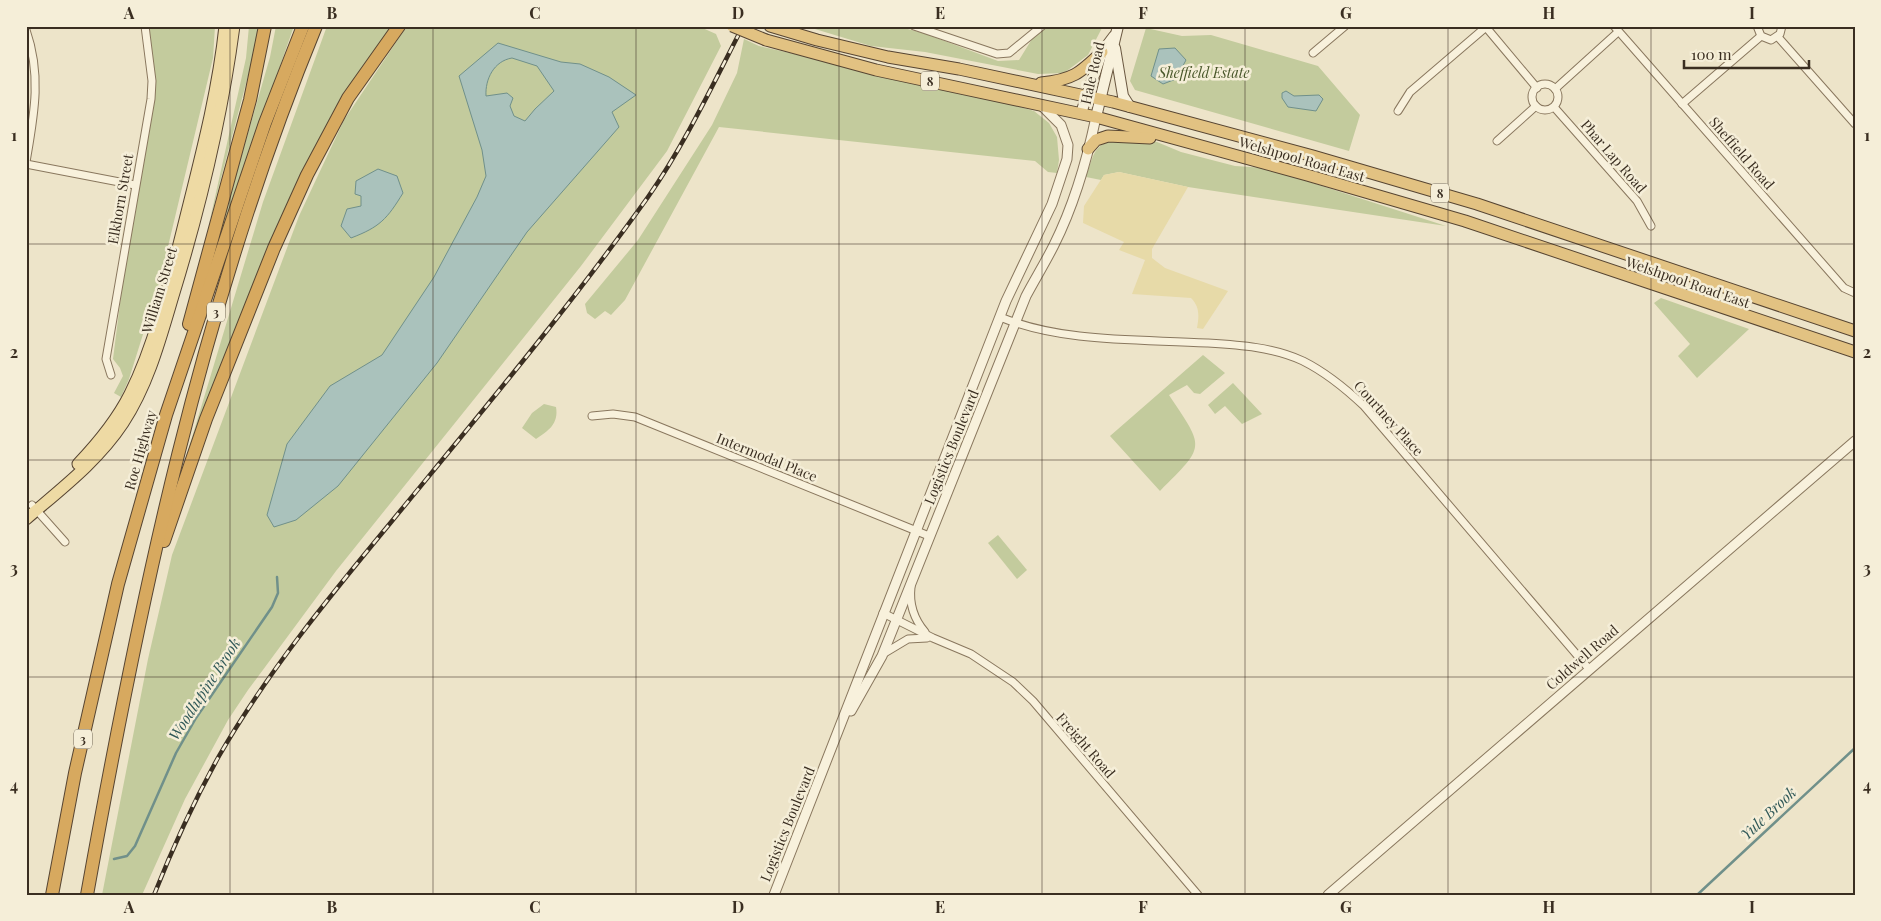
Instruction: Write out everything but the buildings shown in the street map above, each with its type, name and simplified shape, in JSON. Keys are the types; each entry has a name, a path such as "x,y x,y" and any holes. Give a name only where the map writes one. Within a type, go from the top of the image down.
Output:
{"highway":[{"path":"166,415 217,215 250,100 265,26"},
{"name":"Roe Highway","path":"52,895 75,773 116,594 166,415 265,123 303,26"},
{"name":"3","path":"87,895 141,605 184,425 231,262 278,127 316,26"},
{"path":"141,605 206,419 274,248 307,175 348,98 399,26"},
{"name":"Welshpool Road East","path":"732,26 766,40 876,70 1081,113 1465,221 1855,352"},
{"name":"Welshpool Road East","path":"771,27 888,57 1029,84 1130,107 1313,156 1476,204 1855,332"},
{"path":"1029,84 1072,78 1082,72 1102,52"},
{"name":"8","path":"1088,149 1101,137 1133,136 1145,137 1234,163 1256,161"}],"main road":[{"name":"William Street","path":"26,518 32,508 92,450 116,418 143,364 176,256 203,146 223,50 225,26"},
{"name":"William Street","path":"32,508 72,480 111,440 138,396 151,366 185,256 210,155 234,26"},
{"name":"Hale Road","path":"1081,113 1102,52 1115,35"},
{"name":"Hale Road","path":"1096,117 1115,35"},
{"path":"1115,35 1122,96 1130,107"}],"street":[{"name":"Elkhorn Street","path":"111,375 106,359 151,99 151,72 145,26"},
{"path":"914,26 997,54 1009,53 1042,26"},
{"path":"1313,53 1345,26"},
{"path":"1757,26 1761,36 1771,40 1778,37 1782,26"},
{"path":"1398,111 1410,92 1485,27 1537,88"},
{"path":"1555,89 1616,29"},
{"name":"Sheffield Road","path":"1616,29 1844,288 1855,293"},
{"path":"26,30 36,65 36,83 26,163 135,185"},
{"path":"1682,104 1761,36"},
{"path":"1778,37 1855,124"},
{"path":"1546,85 1555,89 1558,98 1554,106 1545,110 1536,106 1533,98 1537,88 1546,85"},
{"name":"Logistics Boulevard","path":"774,895 1008,294 1052,204 1064,168 1068,145 1063,128 1049,111 1040,104"},
{"path":"1497,141 1536,106"},
{"name":"Phar Lap Road","path":"1554,106 1637,200 1651,226"},
{"name":"Logistics Boulevard","path":"837,736 883,654 1026,296 1063,224 1083,167 1096,117"},
{"name":"Courtney Place","path":"1000,317 1016,324 1066,334 1244,346 1277,352 1302,360 1322,371 1342,384 1364,406 1589,668"},
{"name":"Intermodal Place","path":"592,416 613,414 635,417 929,536"},
{"name":"Coldwell Road","path":"1328,895 1589,668 1855,441"},
{"path":"32,508 65,542"},
{"name":"Freight Road","path":"914,574 911,606 916,619 933,638"},
{"name":"Freight Road","path":"883,613 933,638 971,654 1013,682 1039,708 1198,895"},
{"name":"Freight Road","path":"883,654 908,639 918,637 933,638"}],"green space":[{"path":"145,26 215,26 213,58 160,280 129,379 121,397 114,393 123,376 113,359 135,185 151,99"},
{"path":"249,26 258,26 254,53 209,224 246,58"},
{"path":"276,26 294,26 208,272 270,57"},
{"path":"327,26 391,26 338,105 312,152 284,214 171,507 263,202"},
{"path":"407,26 698,26 716,34 721,46 667,151 581,266 336,571 248,690 228,720 185,799 142,895 102,895 148,659 172,555 299,216 344,120"},
{"path":"805,26 897,26 926,34 998,61 1019,60 1032,39 1047,26 1103,26 1088,55 1064,73 1038,74 925,52 871,46"},
{"name":"Sheffield Estate","path":"1146,28 1182,36 1211,35 1318,66 1360,115 1349,151 1135,90 1130,81"},
{"path":"744,39 759,46 979,95 1034,111 1049,123 1057,137 1059,160 1057,173 1048,172 1035,161 719,127 625,300 611,315 605,311 595,319 587,313 585,304 638,240 712,125 737,73"},
{"path":"1122,138 1157,142 1181,152 1235,166 1266,168 1446,226 1188,187 1119,172 1104,175 1101,180 1086,177 1096,150 1105,143"},
{"path":"1661,298 1749,329 1697,378 1678,356 1690,344 1654,303"},
{"path":"1203,355 1225,373 1200,394 1194,393 1187,385 1169,395 1189,426 1194,437 1195,446 1193,455 1186,464 1160,491 1110,436"},
{"path":"1233,383 1262,414 1242,424 1225,406 1215,414 1208,405"},
{"path":"544,404 556,407 556,418 552,426 536,439 522,428 532,413"},
{"path":"998,535 1027,570 1017,579 988,543"}],"sand":[{"path":"1119,172 1188,187 1152,249 1152,258 1165,268 1228,291 1203,329 1197,328 1198,312 1191,298 1132,294 1145,260 1119,250 1124,242 1083,223 1084,206 1104,175"}],"water":[{"path":"498,43 561,62 580,64 609,77 636,95 612,112 619,127 527,232 437,363 338,486 296,520 274,527 267,515 287,444 330,386 382,355 434,277 477,197 486,176 482,150 459,76","holes":["512,58 537,66 554,91 525,121 514,116 510,106 513,98 507,93 486,96 489,77 500,63"]},
{"path":"1175,48 1186,60 1176,79 1163,84 1151,76 1159,49"},
{"path":"1286,91 1294,96 1319,95 1323,99 1316,111 1288,107 1282,98 1282,93"},
{"path":"378,169 397,176 403,193 382,221 369,230 351,238 341,226 347,209 361,206 361,196 355,194 356,181"}],"waterway":[{"name":"Woodlupine Brook","path":"114,859 127,856 135,846 176,753 196,718 272,607 278,593 277,577"},
{"name":"Yule Brook","path":"1697,895 1855,748"}],"railway":[{"path":"154,895 176,842 201,790 219,756 258,694 323,606 523,361 618,239 648,197 686,135 743,26"}]}
